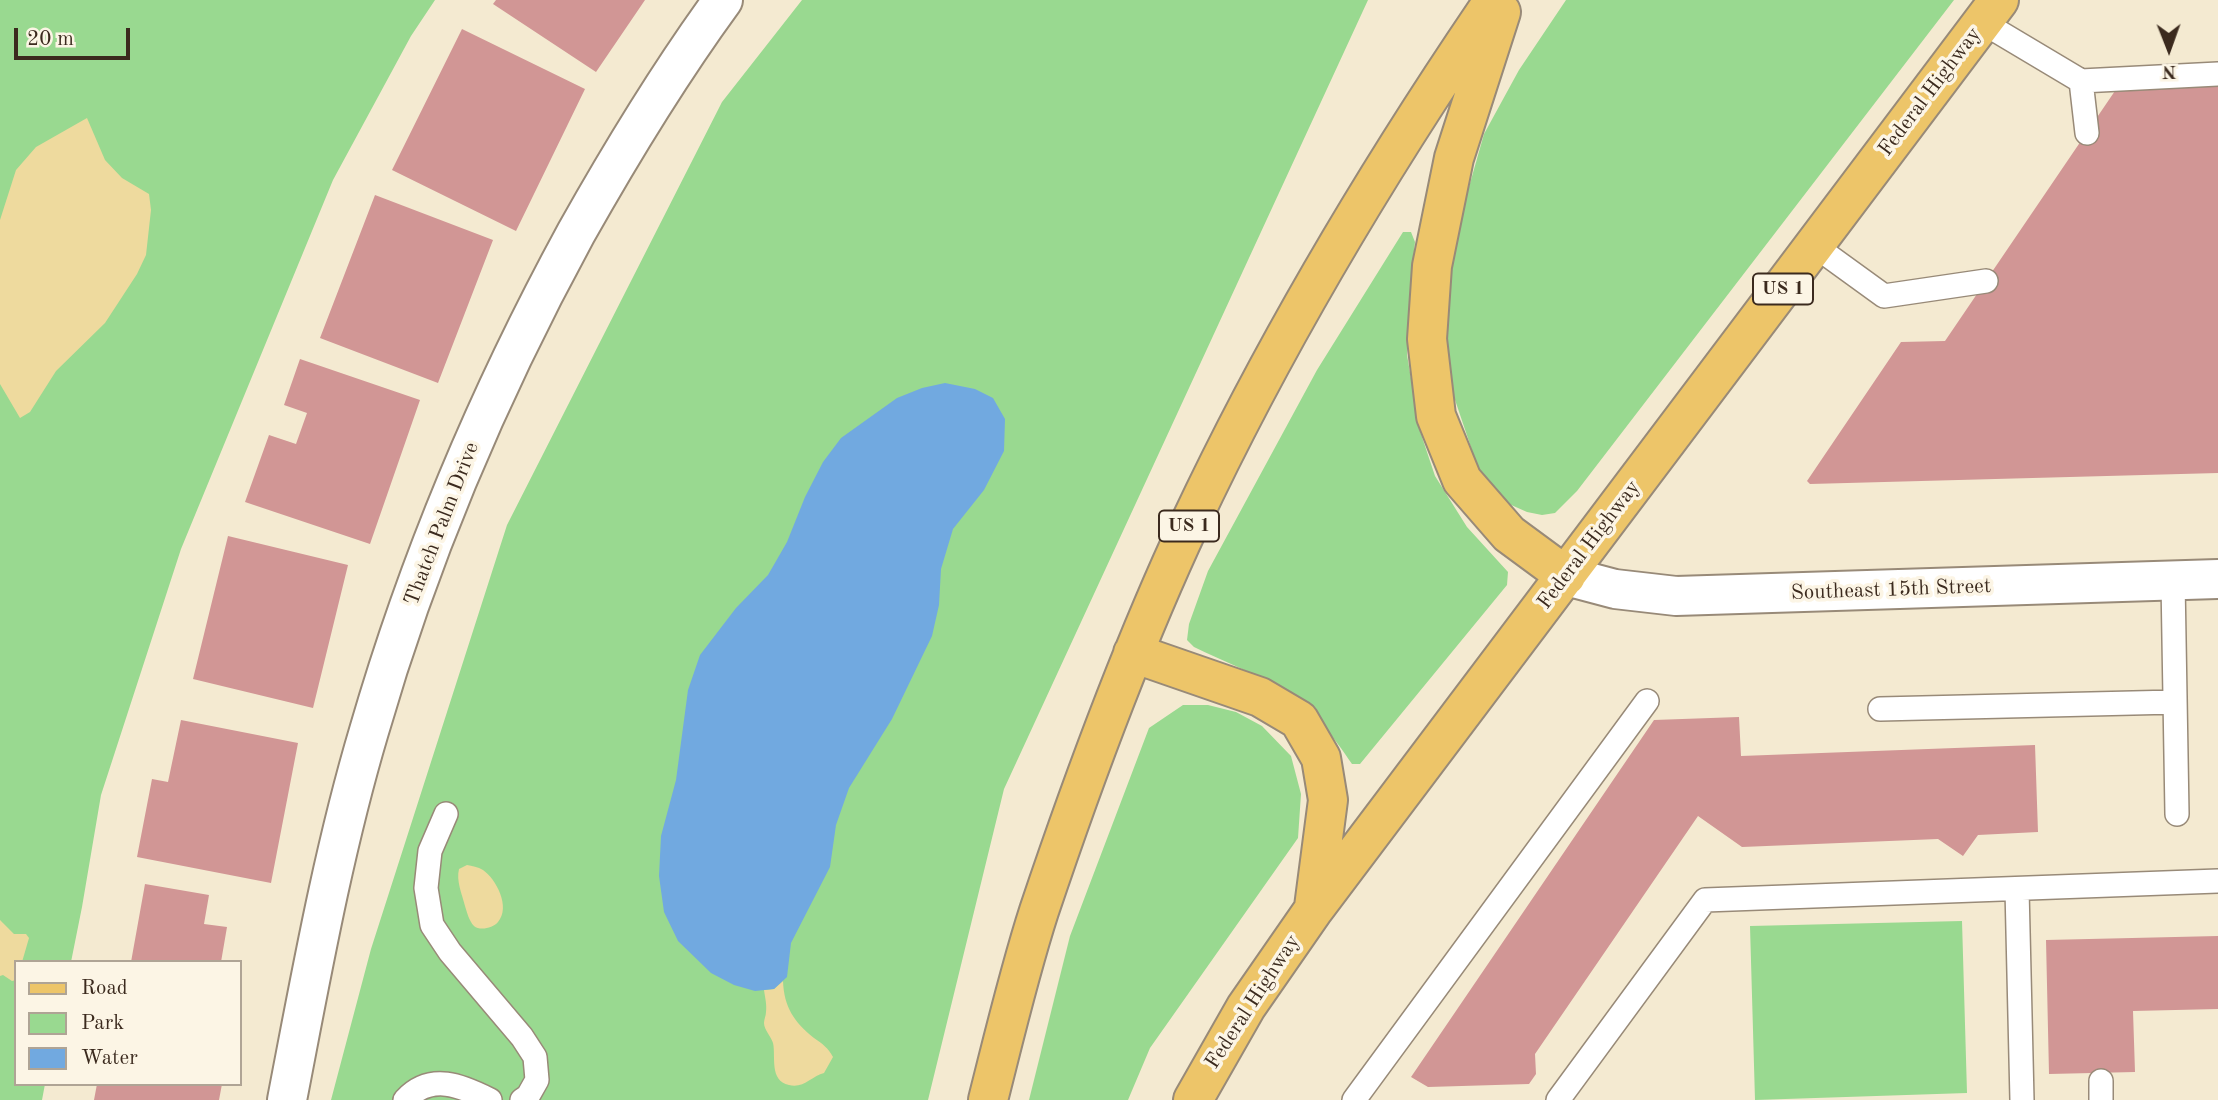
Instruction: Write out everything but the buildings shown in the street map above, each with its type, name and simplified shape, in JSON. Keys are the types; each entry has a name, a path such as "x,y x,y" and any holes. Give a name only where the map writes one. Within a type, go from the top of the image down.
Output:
{"main road":[{"name":"US 1","path":"988,1100 1038,914 1086,778 1133,653 1201,500 1243,414 1373,183 1494,0"},
{"path":"1504,0 1454,158 1432,266 1427,339 1436,415 1462,480 1509,534 1566,576"},
{"name":"Federal Highway","path":"1200,1094 1246,1007 1314,909 1990,11"},
{"path":"1133,653 1261,697 1299,720 1321,758 1328,800 1314,909"}],"street":[{"name":"Thatch Palm Drive","path":"286,1100 331,876 368,731 415,589 460,475 536,307 601,188 688,48 723,0"},
{"name":"Southeast 15th Street","path":"1566,576 1615,589 1676,596 2218,579"}],"lane":[{"path":"1990,11 2081,81 2218,74"},
{"path":"2081,81 2087,133"},
{"path":"1815,246 1884,296 1986,281"},
{"path":"2172,580 2177,814"},
{"path":"1354,1100 1647,701"},
{"path":"1880,709 2175,702"},
{"path":"446,814 430,851 426,888 432,925 450,952 522,1037 535,1057 537,1080 528,1096 522,1100"},
{"path":"1558,1100 1705,900 2218,881"},
{"path":"2017,889 2022,1100"},
{"path":"405,1100 428,1085 444,1083 462,1086 490,1100"}],"green space":[{"path":"0,0 435,0 411,36 333,180 181,549 101,795 71,960 14,960 14,1086 45,1086 42,1100 0,1100"},
{"path":"802,0 1368,0 1004,789 928,1100 331,1100 371,949 507,525 722,102"},
{"path":"1566,0 1954,0 1577,491 1555,513 1542,515 1509,504 1478,468 1451,388 1442,314 1450,254 1484,134 1519,70"},
{"path":"1403,232 1411,232 1415,242 1407,355 1420,431 1435,476 1467,527 1508,572 1507,585 1360,764 1352,764 1321,723 1293,696 1194,647 1187,640 1189,624 1208,571 1317,370"},
{"path":"1183,705 1208,705 1236,712 1262,726 1291,756 1301,794 1298,838 1150,1048 1128,1100 1029,1100 1070,936 1149,728"},
{"path":"1962,921 1967,1093 1755,1100 1750,926"}],"sand":[{"path":"87,118 105,160 122,178 149,194 151,210 146,255 137,274 105,323 56,371 30,412 20,418 0,384 0,220 16,170 36,147"},
{"path":"467,865 488,874 500,894 502,916 490,927 477,928 468,916 458,878 459,869"},
{"path":"0,920 14,934 26,934 29,938 23,960 14,960 14,980 0,976"},
{"path":"783,981 785,999 796,1020 825,1046 833,1057 824,1073 794,1086 778,1079 773,1043 764,1026 764,990 774,989"}],"water":[{"path":"945,383 975,389 993,398 1005,419 1004,451 984,490 953,529 941,569 939,605 932,636 892,719 849,788 836,825 830,867 791,943 787,977 774,989 755,991 734,985 711,973 678,941 664,912 659,876 661,836 676,780 688,690 700,655 736,608 768,575 787,542 823,462 841,438 897,398"}]}
